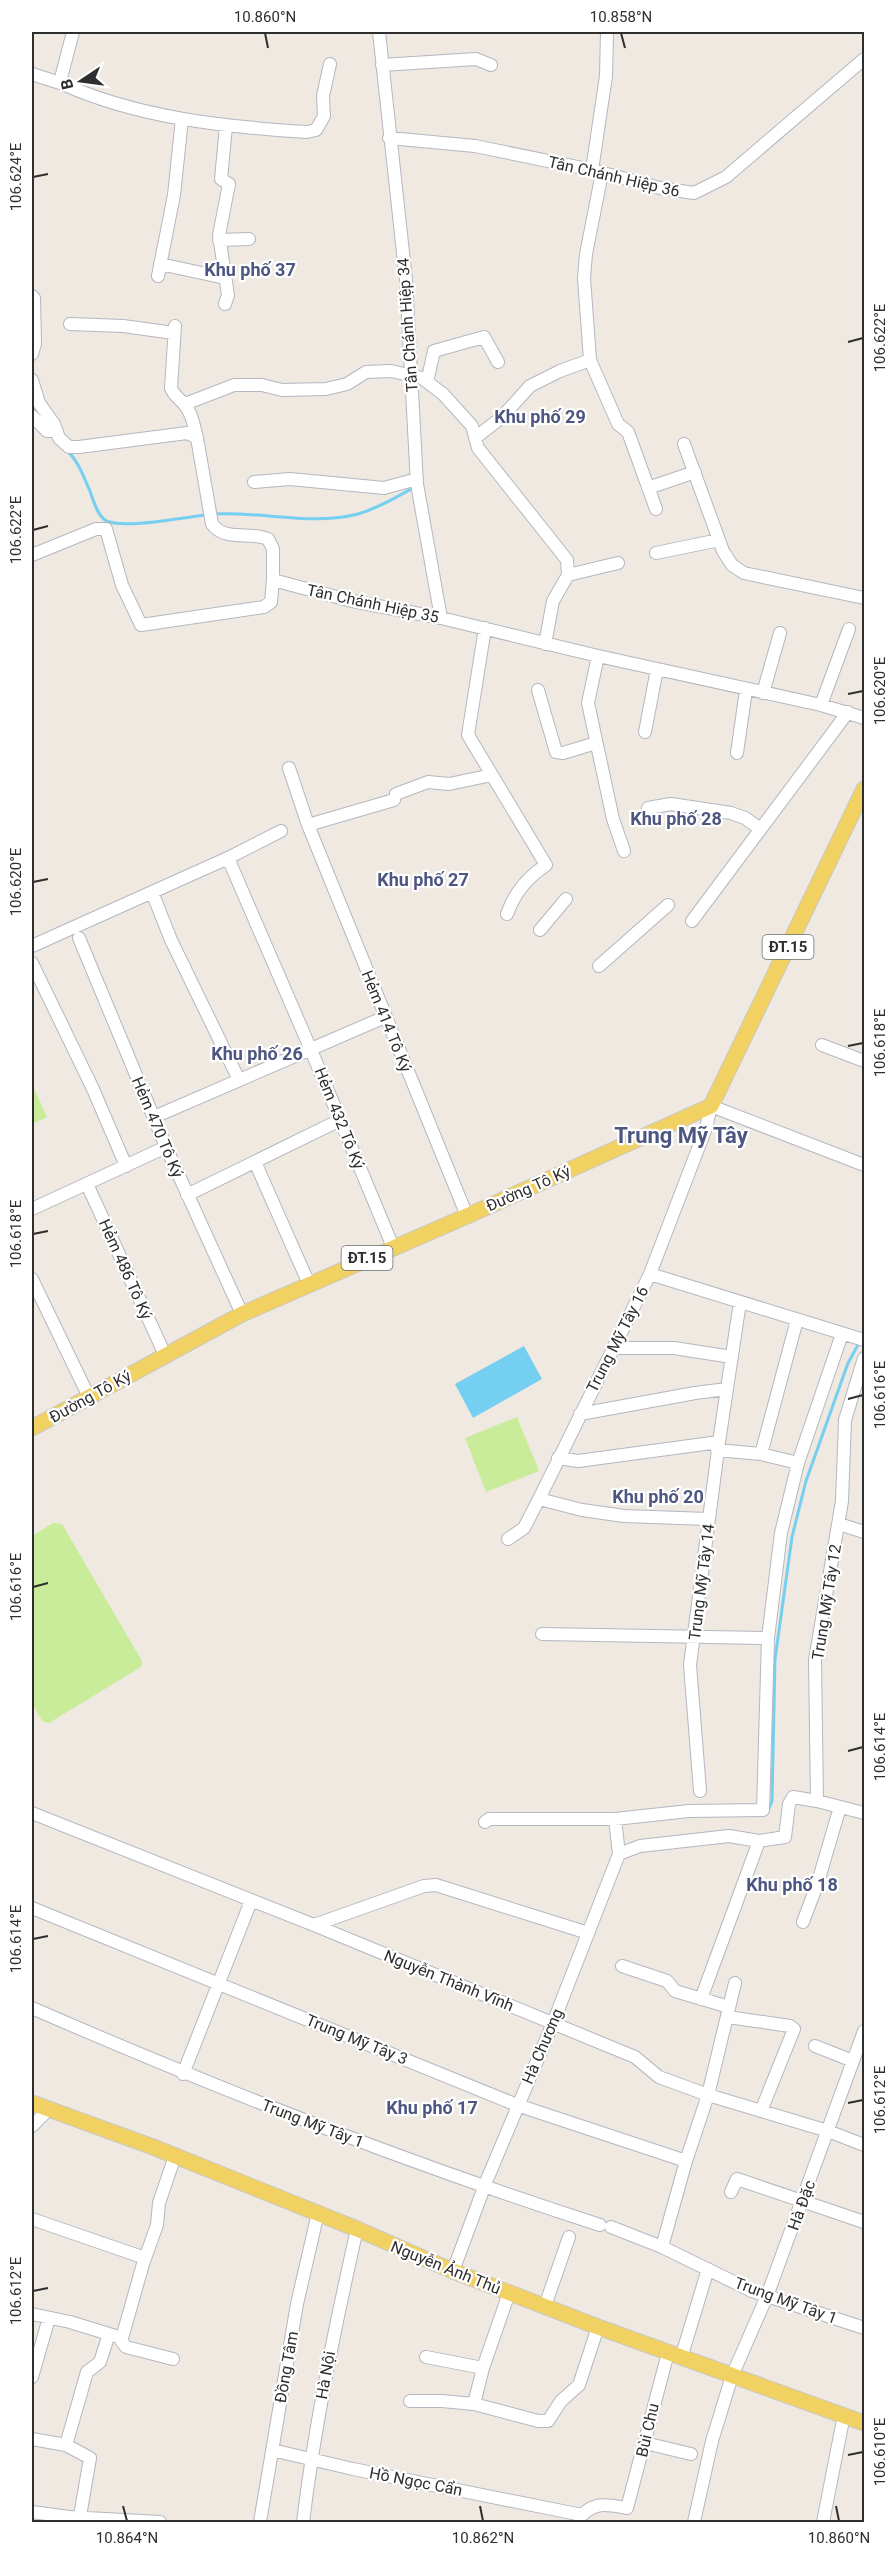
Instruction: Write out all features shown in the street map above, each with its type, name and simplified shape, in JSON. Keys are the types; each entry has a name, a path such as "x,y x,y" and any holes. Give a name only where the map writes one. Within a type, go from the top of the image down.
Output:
{"main road":[{"name":"ĐT.15","path":"711,1106 864,789"},
{"name":"Đường Tô Ký","path":"32,1428 242,1314 711,1106"},
{"name":"Nguyễn Ảnh Thủ","path":"32,2103 175,2156 357,2229 453,2271 598,2327 844,2415 863,2419"}],"street":[{"path":"63,84 61,78 73,32"},
{"name":"Tân Chánh Hiệp 34","path":"379,32 406,280 417,479 441,618"},
{"path":"607,32 606,76 584,278 590,360 615,417 623,429 628,432 656,509"},
{"path":"382,64 476,59 491,65"},
{"name":"Tân Chánh Hiệp 36","path":"389,138 475,146 660,188 694,193 726,177 864,59"},
{"path":"32,74 103,98 182,119 226,126 307,132 316,130 324,116 323,96 330,64"},
{"path":"182,119 174,195 159,270 225,278"},
{"path":"225,304 228,295 219,240 229,184 221,179 226,126"},
{"path":"219,240 249,239"},
{"path":"32,296 34,298 35,344 32,354"},
{"path":"32,555 96,529 106,529 123,588 141,625 267,606 271,602 273,549 271,541 266,537 220,532 216,530 208,512 193,422 185,404 174,396 171,388 175,329 70,324"},
{"path":"427,382 434,351 484,337 498,362"},
{"path":"476,438 502,417 530,386 560,371 590,360"},
{"path":"185,404 234,385 262,385 282,390 326,389 346,384 366,372 391,371 410,374 427,382 442,394 472,426 478,448 563,553 569,567 568,575 553,601 545,644"},
{"path":"32,380 51,432"},
{"path":"32,416 62,442 72,447 187,433 197,438"},
{"path":"684,444 719,540 732,565 744,573 864,597"},
{"path":"648,488 694,471"},
{"path":"254,482 290,479 384,488 417,479"},
{"path":"656,553 719,540"},
{"path":"568,575 618,563"},
{"name":"Tân Chánh Hiệp 35","path":"273,580 352,601 441,618 545,644 821,705 864,718"},
{"path":"485,628 467,730 469,739 546,865 524,882 507,914"},
{"path":"821,705 849,629"},
{"path":"763,693 780,633"},
{"path":"598,656 588,703 613,819 624,851"},
{"path":"645,732 657,669"},
{"path":"538,690 556,752 563,753 596,743"},
{"path":"738,753 746,690"},
{"path":"692,921 759,828 848,712"},
{"name":"Hẻm 414 Tô Ký","path":"288,768 308,825 467,1216"},
{"path":"308,825 395,797 428,782 449,784 492,775"},
{"path":"648,808 671,804 731,813 745,818 759,828"},
{"path":"32,946 228,858 281,831"},
{"name":"Hẻm 432 Tô Ký","path":"228,858 393,1247"},
{"path":"152,892 171,940 239,1080"},
{"path":"540,930 567,899"},
{"path":"599,966 668,905"},
{"name":"Hẻm 470 Tô Ký","path":"79,938 166,1148 242,1314"},
{"path":"32,963 93,1089 126,1166"},
{"path":"154,1117 385,1017"},
{"path":"822,1045 864,1061"},
{"path":"711,1106 864,1165"},
{"name":"Trung Mỹ Tây 16","path":"508,1539 524,1528 650,1274 706,1128 711,1106"},
{"path":"187,1195 340,1120"},
{"path":"32,1209 166,1148"},
{"path":"255,1162 309,1284"},
{"name":"Hẻm 486 Tô Ký","path":"87,1184 165,1355"},
{"path":"650,1274 860,1339"},
{"path":"32,1279 36,1299 89,1397"},
{"name":"Trung Mỹ Tây 14","path":"700,1791 690,1665 718,1446 740,1302"},
{"path":"761,1454 797,1320"},
{"path":"485,1822 489,1819 615,1819 689,1811 763,1810 768,1638 781,1533 798,1463 842,1334"},
{"path":"613,1348 674,1348 732,1358"},
{"name":"Trung Mỹ Tây 12","path":"817,1801 815,1660 839,1524 845,1420 864,1363"},
{"path":"580,1414 727,1389"},
{"path":"558,1458 578,1461 718,1446 798,1463"},
{"path":"539,1499 582,1510 624,1516 708,1519"},
{"path":"839,1524 864,1532"},
{"path":"542,1634 768,1638"},
{"path":"619,1854 640,1846 729,1836 759,1841 785,1837 789,1804 793,1797 864,1813"},
{"path":"803,1922 818,1882 840,1807"},
{"name":"Nguyễn Thành Vĩnh","path":"32,1812 553,2022 635,2057 659,2077 708,2096 828,2131 864,2145"},
{"name":"Hà Chương","path":"453,2271 517,2105 553,2022 619,1854 615,1819"},
{"path":"701,1999 759,1841"},
{"path":"314,1925 424,1886 436,1885 588,1933"},
{"path":"183,2074 251,1901"},
{"name":"Trung Mỹ Tây 3","path":"32,1908 517,2105 686,2161"},
{"path":"622,1966 668,1981 675,1991 701,1999 728,2012 790,2026 794,2029 761,2111"},
{"path":"662,2247 686,2161 708,2096 735,1983"},
{"name":"Trung Mỹ Tây 1","path":"32,2008 183,2074 484,2188 605,2226 662,2247 767,2296 864,2328"},
{"name":"Hà Đặc","path":"694,2523 712,2441 732,2376 767,2296 864,2031"},
{"path":"815,2046 854,2061"},
{"path":"32,2126 48,2110"},
{"path":"173,2359 126,2347 122,2338 145,2258 156,2229 158,2207 175,2156"},
{"path":"732,2192 737,2179 864,2222"},
{"name":"Đồng Tâm","path":"260,2523 297,2304 318,2213"},
{"path":"32,2219 145,2258"},
{"name":"Hà Nội","path":"303,2523 310,2460 330,2348 357,2229"},
{"path":"545,2306 569,2237"},
{"name":"Bùi Chu","path":"627,2508 645,2443 674,2355 708,2269"},
{"path":"474,2404 483,2368 509,2293"},
{"path":"32,2314 70,2322 122,2338"},
{"path":"32,2377 49,2318"},
{"path":"410,2401 474,2404 538,2421 548,2421 561,2401 579,2385 598,2327"},
{"path":"66,2445 87,2372 100,2362 109,2334"},
{"path":"426,2357 483,2368"},
{"path":"823,2523 844,2415"},
{"path":"32,2439 66,2445 90,2458 79,2520"},
{"path":"645,2443 691,2454"},
{"name":"Hồ Ngọc Cẩn","path":"272,2450 310,2460 582,2515 590,2507 601,2504 627,2508"},
{"path":"32,2512 79,2520 160,2523"}],"green space":[{"path":"32,1084 47,1117 32,1124"},
{"path":"517,1417 539,1471 486,1492 465,1438"},
{"path":"53,1523 62,1524 142,1661 141,1667 49,1723 42,1721 32,1703 32,1536"}],"water":[{"path":"524,1346 542,1379 473,1418 455,1384"}],"waterway":[{"path":"32,402 37,413"},
{"path":"67,451 78,464 94,503 105,520 124,524 206,515"},
{"path":"213,514 323,519 340,517 372,509 413,488"},
{"path":"768,1811 772,1801 775,1659 792,1537 806,1481 848,1363 859,1343"}],"district":[{"name":"Khu phố 37","path":"250,270"},
{"name":"Khu phố 29","path":"540,417"},
{"name":"Khu phố 28","path":"676,819"},
{"name":"Khu phố 27","path":"423,880"},
{"name":"Khu phố 26","path":"257,1054"},
{"name":"Trung Mỹ Tây","path":"681,1135"},
{"name":"Khu phố 20","path":"658,1497"},
{"name":"Khu phố 18","path":"792,1885"},
{"name":"Khu phố 17","path":"432,2108"}]}
